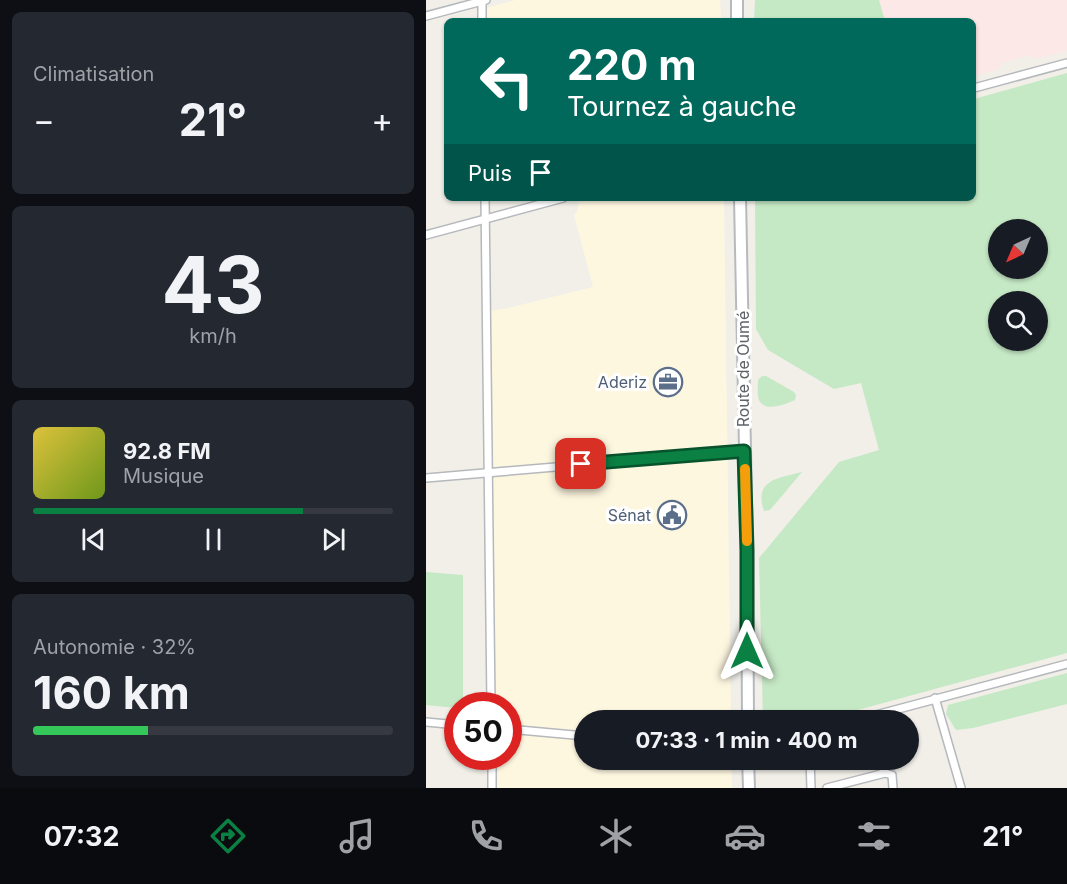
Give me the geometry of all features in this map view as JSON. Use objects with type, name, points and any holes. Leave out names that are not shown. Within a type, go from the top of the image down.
[{"type":"main road","points":[[737,0],[737,18]]},
{"type":"main road","name":"Route de Oumé","points":[[740,201],[748,710]]},
{"type":"main road","points":[[748,770],[749,788]]},
{"type":"street","points":[[426,16],[484,1],[482,18]]},
{"type":"street","points":[[976,87],[1067,63]]},
{"type":"street","points":[[485,201],[491,692]]},
{"type":"street","points":[[426,235],[551,201]]},
{"type":"street","points":[[426,478],[744,451]]},
{"type":"street","points":[[892,710],[1067,664]]},
{"type":"street","points":[[935,698],[961,788]]},
{"type":"street","points":[[426,722],[444,724]]},
{"type":"street","points":[[522,730],[574,735]]},
{"type":"street","points":[[492,770],[492,788]]},
{"type":"street","points":[[810,770],[811,788]]},
{"type":"street","points":[[827,788],[885,773],[892,775],[893,788]]},
{"type":"shaded area","points":[[515,0],[720,0],[721,18],[483,18],[483,9]]},
{"type":"shaded area","points":[[879,0],[1067,0],[1067,51],[1036,59],[1029,55],[1002,63],[998,69],[976,75],[976,18],[884,18]]},
{"type":"shaded area","points":[[579,201],[724,201],[731,710],[574,710],[574,770],[731,770],[732,788],[494,788],[493,770],[522,770],[522,692],[492,692],[488,311],[593,287],[574,215],[578,210]]},
{"type":"green space","points":[[755,0],[879,0],[884,18],[754,18]]},
{"type":"green space","points":[[1067,73],[1067,653],[858,710],[763,710],[759,558],[839,462],[879,450],[861,383],[834,389],[768,350],[756,329],[755,201],[976,201],[976,98]]},
{"type":"green space","points":[[762,376],[794,392],[795,400],[771,407],[762,404],[759,400],[758,380]]},
{"type":"green space","points":[[802,472],[770,510],[764,511],[762,492],[765,486],[777,479]]},
{"type":"green space","points":[[426,572],[463,575],[463,692],[444,692],[444,707],[426,705]]},
{"type":"green space","points":[[1067,673],[1067,704],[973,728],[956,730],[946,714],[948,705]]},
{"type":"slow traffic","points":[[745,469],[747,541]]},
{"type":"place","name":"Aderiz","points":[[668,382]]},
{"type":"place","name":"Sénat","points":[[672,515]]},
{"type":"route","points":[[581,464],[744,451],[747,651]]}]
